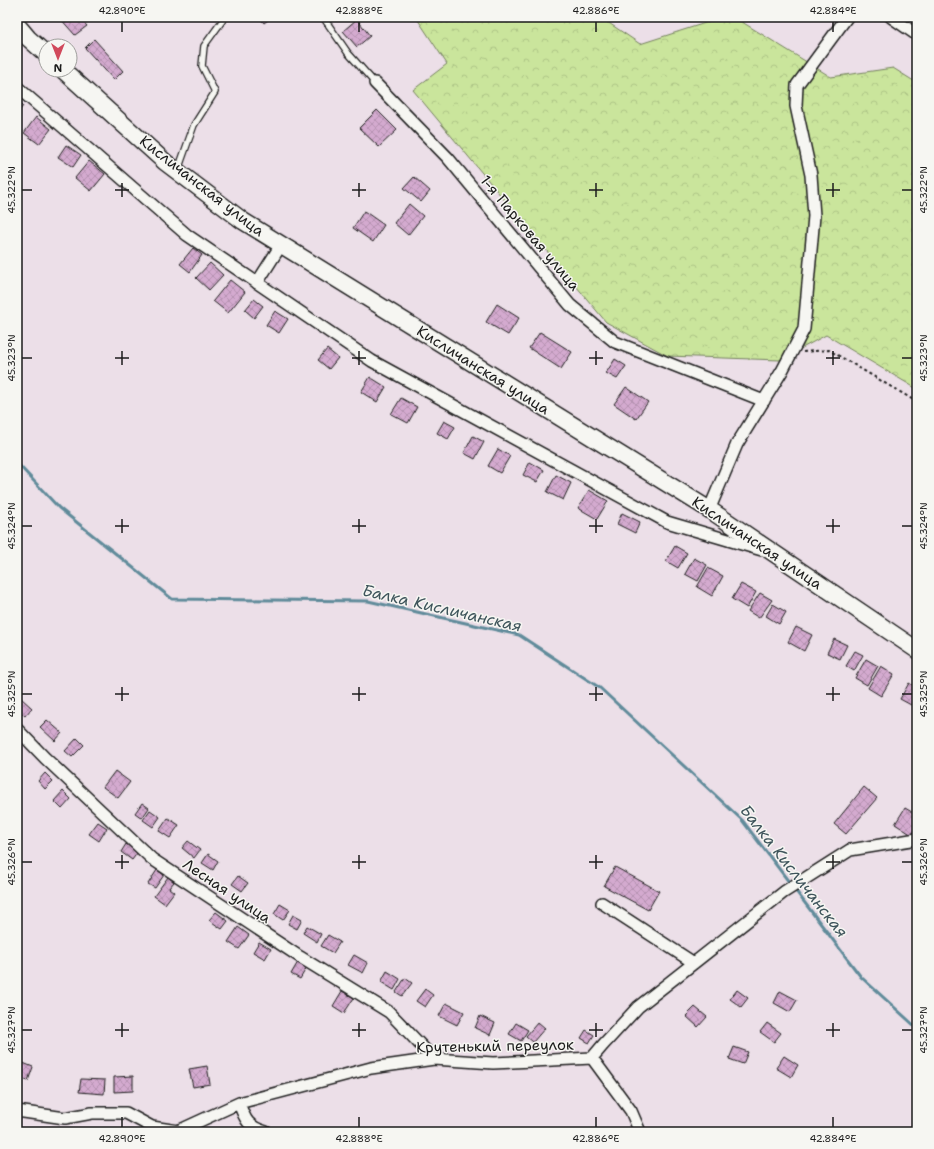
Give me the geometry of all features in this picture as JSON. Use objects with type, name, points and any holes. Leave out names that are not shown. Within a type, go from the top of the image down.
[{"type":"street","points":[[709,510],[736,444],[782,371],[804,329],[814,216],[810,175],[796,106],[797,85],[848,17]]},
{"type":"street","points":[[891,17],[917,35]]},
{"type":"street","points":[[17,25],[38,47]]},
{"type":"street","name":"Кисличанская улица","points":[[72,78],[165,162],[243,222],[709,510],[917,650]]},
{"type":"street","name":"1-я Парковая улица","points":[[375,83],[448,158],[570,305],[615,342],[764,401]]},
{"type":"street","points":[[17,87],[187,235],[372,361],[667,522],[772,553]]},
{"type":"street","points":[[257,283],[281,245]]},
{"type":"street","name":"Лесная улица","points":[[17,729],[45,758],[152,859],[300,957],[389,1012],[434,1059]]},
{"type":"street","points":[[893,843],[917,839]]},
{"type":"street","points":[[893,843],[917,846]]},
{"type":"street","name":"Крутенький переулок","points":[[17,1111],[65,1118],[92,1113],[126,1113],[152,1127],[178,1131],[238,1103],[371,1068],[434,1059],[493,1063],[592,1058],[638,1007],[784,892],[850,850],[893,843]]},
{"type":"street","points":[[602,903],[694,963]]},
{"type":"street","points":[[592,1058],[631,1111],[640,1132]]},
{"type":"street","points":[[238,1103],[244,1118],[257,1129],[266,1132]]},
{"type":"lane","points":[[177,171],[194,125],[215,92],[202,66],[204,46],[224,17]]},
{"type":"lane","name":"1-я Парковая улица","points":[[323,17],[348,53],[375,83]]},
{"type":"path","points":[[792,353],[828,350],[917,402]]},
{"type":"green space","points":[[416,17],[600,17],[640,44],[724,17],[734,17],[831,77],[893,68],[917,83],[917,389],[826,335],[780,360],[668,356],[606,322],[413,90],[447,64]]},
{"type":"building","points":[[59,17],[79,17],[87,26],[75,35]]},
{"type":"building","points":[[259,17],[272,17],[264,23]]},
{"type":"building","points":[[357,19],[370,36],[357,47],[343,31]]},
{"type":"building","points":[[94,39],[123,71],[114,80],[85,48]]},
{"type":"building","points":[[17,101],[23,106],[17,114]]},
{"type":"building","points":[[377,110],[397,130],[379,147],[359,128]]},
{"type":"building","points":[[36,117],[51,129],[39,144],[24,133]]},
{"type":"building","points":[[66,145],[81,155],[73,167],[58,157]]},
{"type":"building","points":[[89,161],[105,174],[91,191],[75,178]]},
{"type":"building","points":[[414,177],[430,191],[421,202],[404,188]]},
{"type":"building","points":[[409,204],[423,216],[408,235],[394,223]]},
{"type":"building","points":[[364,211],[384,225],[373,242],[353,228]]},
{"type":"building","points":[[193,248],[202,255],[190,272],[180,264]]},
{"type":"building","points":[[210,263],[223,275],[209,290],[196,278]]},
{"type":"building","points":[[230,280],[245,292],[228,313],[213,301]]},
{"type":"building","points":[[254,299],[263,306],[254,318],[245,310]]},
{"type":"building","points":[[497,304],[519,318],[508,335],[486,322]]},
{"type":"building","points":[[275,311],[288,319],[279,333],[266,325]]},
{"type":"building","points":[[540,332],[572,352],[561,369],[529,348]]},
{"type":"building","points":[[327,349],[338,358],[329,369],[318,360]]},
{"type":"building","points":[[615,359],[626,366],[617,379],[606,373]]},
{"type":"building","points":[[370,377],[386,387],[377,402],[361,392]]},
{"type":"building","points":[[626,387],[648,402],[636,419],[614,404]]},
{"type":"building","points":[[401,398],[417,407],[408,423],[391,414]]},
{"type":"building","points":[[444,421],[455,427],[448,439],[437,433]]},
{"type":"building","points":[[473,436],[484,442],[475,459],[464,453]]},
{"type":"building","points":[[498,449],[510,456],[500,473],[488,466]]},
{"type":"building","points":[[530,462],[544,470],[537,482],[523,475]]},
{"type":"building","points":[[556,475],[571,483],[563,500],[547,492]]},
{"type":"building","points":[[589,490],[608,501],[597,519],[578,508]]},
{"type":"building","points":[[622,513],[640,522],[635,533],[617,524]]},
{"type":"building","points":[[675,546],[687,553],[678,568],[666,561]]},
{"type":"building","points":[[694,558],[707,565],[698,581],[685,574]]},
{"type":"building","points":[[708,568],[723,576],[712,596],[697,587]]},
{"type":"building","points":[[741,584],[756,592],[747,608],[732,599]]},
{"type":"building","points":[[760,593],[772,600],[759,618],[748,611]]},
{"type":"building","points":[[773,604],[786,612],[779,624],[766,616]]},
{"type":"building","points":[[796,627],[812,635],[804,651],[788,642]]},
{"type":"building","points":[[834,639],[847,645],[840,659],[827,653]]},
{"type":"building","points":[[855,651],[863,655],[854,671],[846,666]]},
{"type":"building","points":[[866,659],[878,666],[867,685],[855,678]]},
{"type":"building","points":[[881,666],[894,674],[881,696],[868,688]]},
{"type":"building","points":[[909,683],[917,688],[917,696],[911,705],[900,699]]},
{"type":"building","points":[[21,698],[32,708],[25,716],[17,709],[17,703]]},
{"type":"building","points":[[47,720],[62,733],[55,741],[40,727]]},
{"type":"building","points":[[77,738],[84,745],[72,757],[65,751]]},
{"type":"building","points":[[115,771],[130,782],[118,798],[103,787]]},
{"type":"building","points":[[45,773],[53,781],[45,789],[38,781]]},
{"type":"building","points":[[864,787],[877,798],[846,834],[834,824]]},
{"type":"building","points":[[63,791],[71,799],[62,809],[54,801]]},
{"type":"building","points":[[142,803],[149,808],[142,818],[135,813]]},
{"type":"building","points":[[905,808],[917,815],[917,827],[912,835],[895,824]]},
{"type":"building","points":[[150,810],[160,817],[153,827],[143,820]]},
{"type":"building","points":[[168,818],[179,825],[170,838],[159,831]]},
{"type":"building","points":[[98,822],[107,828],[99,841],[89,834]]},
{"type":"building","points":[[188,841],[200,850],[194,858],[182,848]]},
{"type":"building","points":[[126,844],[138,852],[132,860],[121,852]]},
{"type":"building","points":[[208,854],[218,861],[213,870],[202,863]]},
{"type":"building","points":[[615,867],[659,891],[648,910],[604,886]]},
{"type":"building","points":[[157,870],[164,875],[155,888],[148,884]]},
{"type":"building","points":[[238,876],[248,883],[242,891],[232,884]]},
{"type":"building","points":[[168,877],[174,882],[169,888],[174,892],[165,904],[154,896]]},
{"type":"building","points":[[280,904],[290,910],[283,920],[274,914]]},
{"type":"building","points":[[216,912],[228,921],[222,929],[209,920]]},
{"type":"building","points":[[293,915],[302,920],[297,929],[288,924]]},
{"type":"building","points":[[307,926],[321,934],[317,942],[303,933]]},
{"type":"building","points":[[238,927],[249,935],[239,949],[228,942]]},
{"type":"building","points":[[328,935],[340,942],[333,953],[321,946]]},
{"type":"building","points":[[259,942],[271,949],[265,959],[253,952]]},
{"type":"building","points":[[354,955],[368,963],[363,973],[348,965]]},
{"type":"building","points":[[298,962],[307,967],[300,979],[291,974]]},
{"type":"building","points":[[387,971],[400,979],[394,990],[381,982]]},
{"type":"building","points":[[405,978],[412,983],[402,996],[396,992]]},
{"type":"building","points":[[425,989],[433,995],[425,1007],[416,1001]]},
{"type":"building","points":[[737,990],[748,998],[741,1007],[730,999]]},
{"type":"building","points":[[342,991],[354,998],[344,1013],[333,1006]]},
{"type":"building","points":[[780,991],[797,1000],[790,1012],[774,1003]]},
{"type":"building","points":[[446,1003],[464,1012],[457,1025],[439,1016]]},
{"type":"building","points":[[695,1007],[707,1017],[698,1027],[686,1016]]},
{"type":"building","points":[[480,1016],[495,1023],[490,1035],[475,1028]]},
{"type":"building","points":[[538,1022],[545,1028],[533,1042],[526,1036]]},
{"type":"building","points":[[516,1023],[528,1030],[521,1041],[509,1034]]},
{"type":"building","points":[[767,1023],[781,1033],[774,1042],[760,1032]]},
{"type":"building","points":[[586,1030],[594,1035],[589,1043],[581,1038]]},
{"type":"building","points":[[734,1047],[748,1052],[743,1064],[729,1059]]},
{"type":"building","points":[[784,1056],[798,1065],[791,1077],[776,1068]]},
{"type":"building","points":[[23,1063],[33,1067],[28,1081],[17,1077]]},
{"type":"building","points":[[207,1066],[210,1084],[193,1087],[189,1069]]},
{"type":"building","points":[[133,1076],[133,1091],[114,1092],[114,1077]]},
{"type":"building","points":[[81,1079],[105,1080],[104,1094],[79,1092]]},
{"type":"waterway","name":"Балка Кисличанская","points":[[17,463],[59,508],[172,599],[368,601],[519,635],[600,688],[742,820],[861,977],[917,1028]]}]
